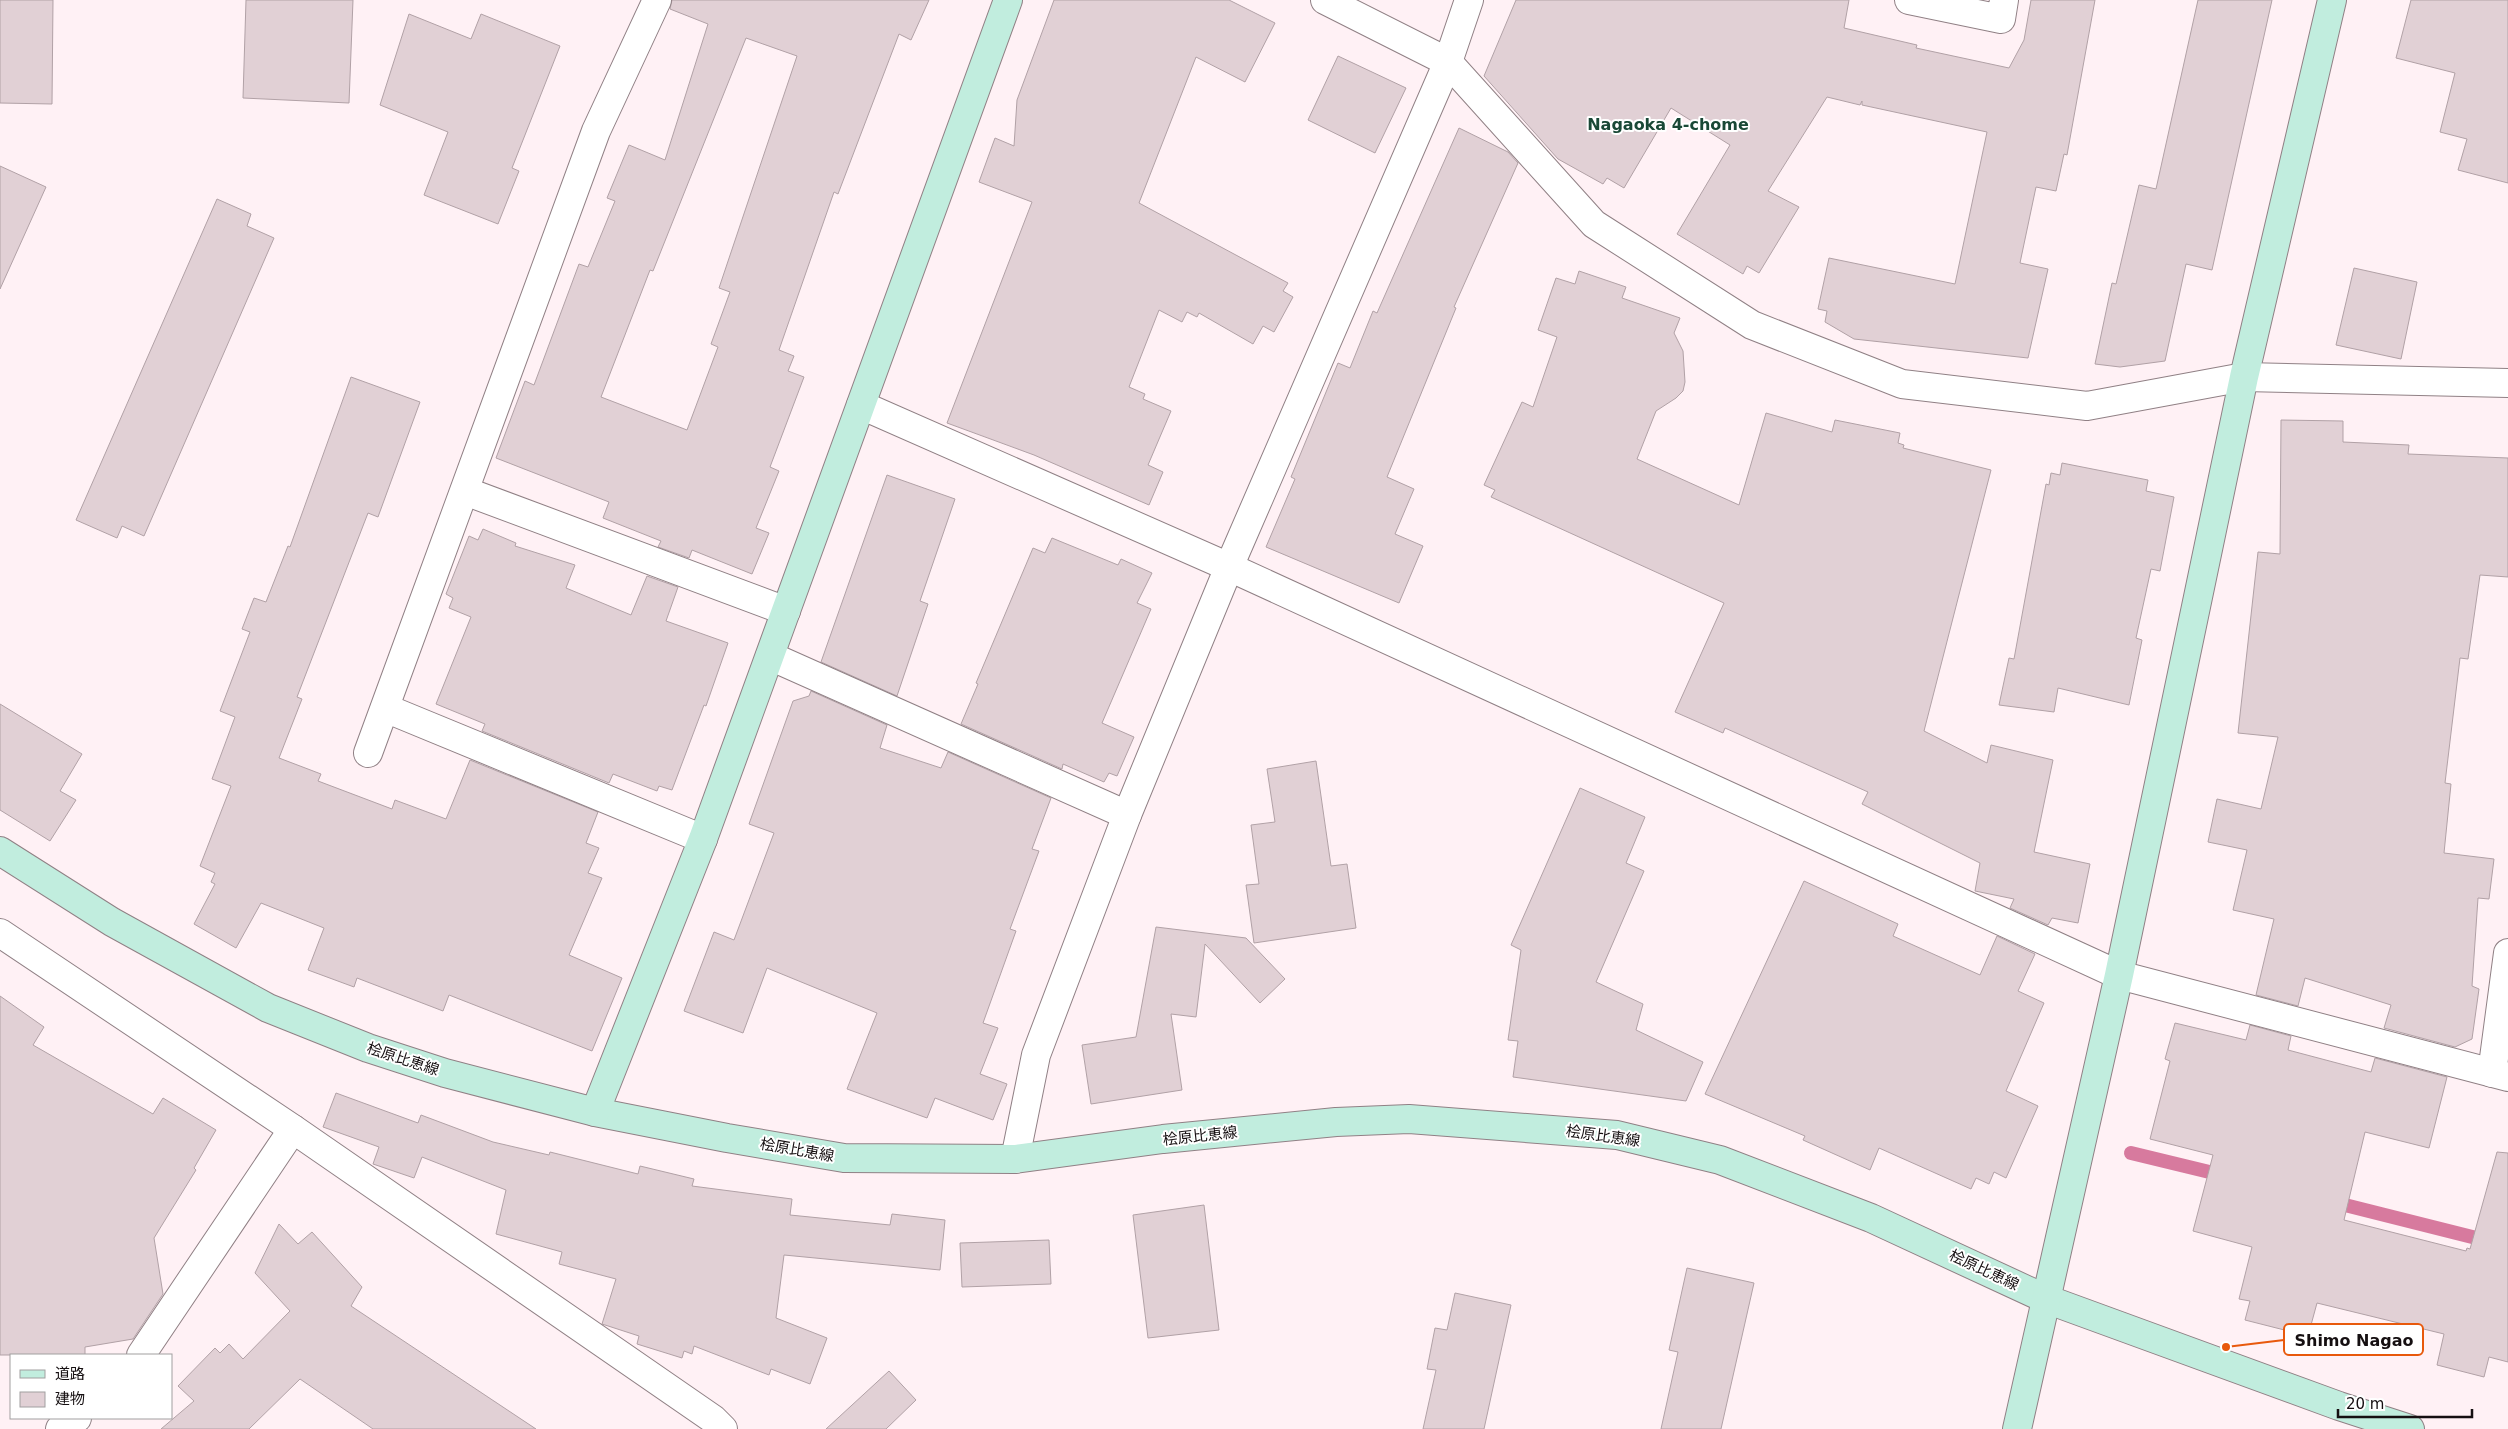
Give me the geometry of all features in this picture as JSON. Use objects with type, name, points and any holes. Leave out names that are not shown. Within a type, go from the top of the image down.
[{"type":"street","points":[[368,753],[596,130],[657,0]]},
{"type":"street","points":[[595,1112],[703,839],[1008,0]]},
{"type":"street","points":[[1325,0],[1448,62],[1594,224],[1752,325],[1902,384],[2087,406],[2244,377],[2508,383]]},
{"type":"street","points":[[1015,1159],[1036,1055],[1127,816],[1229,567],[1448,62],[1468,0]]},
{"type":"street","points":[[1909,0],[2001,19],[2004,0]]},
{"type":"street","points":[[2017,1429],[2119,975],[2244,377],[2332,0]]},
{"type":"street","points":[[861,405],[1229,567],[2119,975],[2500,1075],[2508,953]]},
{"type":"street","points":[[465,491],[786,611]]},
{"type":"street","points":[[770,656],[1127,816]]},
{"type":"street","points":[[385,708],[703,839]]},
{"type":"street","name":"桧原比恵線","points":[[0,851],[112,922],[268,1008],[368,1048],[445,1073],[595,1112],[727,1138],[844,1158],[1015,1159],[1163,1139],[1269,1128],[1336,1122],[1409,1119],[1618,1135],[1720,1160],[1871,1218],[2046,1299],[2339,1406],[2410,1429]]},
{"type":"street","points":[[0,933],[293,1129],[713,1418],[723,1429]]},
{"type":"street","points":[[142,1354],[293,1129]]},
{"type":"street","points":[[60,1429],[75,1419]]},
{"type":"building","points":[[0,0],[53,0],[52,104],[0,103]]},
{"type":"building","points":[[246,0],[353,0],[349,103],[243,98]]},
{"type":"building","points":[[672,0],[929,0],[911,40],[899,34],[838,194],[834,192],[779,350],[794,356],[788,371],[804,377],[770,467],[779,471],[756,528],[769,533],[752,574],[692,550],[689,558],[658,547],[661,541],[603,518],[609,502],[496,458],[525,381],[534,385],[579,264],[588,267],[615,201],[607,198],[629,145],[665,160],[708,24],[670,9]],"holes":[[[746,38],[797,56],[719,288],[730,292],[711,344],[718,347],[687,430],[601,397],[650,270],[653,271]]]},
{"type":"building","points":[[1054,0],[1229,0],[1275,23],[1245,82],[1196,57],[1139,203],[1288,283],[1283,291],[1293,297],[1274,332],[1263,326],[1253,344],[1199,313],[1197,317],[1187,312],[1182,322],[1159,310],[1129,387],[1145,394],[1143,399],[1171,411],[1148,465],[1163,472],[1149,505],[1034,455],[947,423],[1032,202],[979,182],[995,138],[1014,146],[1017,100]]},
{"type":"building","points":[[1516,0],[1849,0],[1844,28],[1917,45],[1916,48],[2009,68],[2024,40],[2031,0],[2095,0],[2067,155],[2064,154],[2056,191],[2036,187],[2020,263],[2048,269],[2028,358],[1854,339],[1825,322],[1827,311],[1818,309],[1829,258],[1955,284],[1987,132],[1862,105],[1862,101],[1860,105],[1827,97],[1768,191],[1799,207],[1759,273],[1747,266],[1743,274],[1677,234],[1730,145],[1671,108],[1624,188],[1607,178],[1603,184],[1558,159],[1484,76]]},
{"type":"building","points":[[2198,0],[2272,0],[2212,270],[2186,264],[2165,361],[2120,367],[2095,364],[2112,283],[2116,284],[2139,185],[2156,189]]},
{"type":"building","points":[[2411,0],[2508,0],[2508,183],[2458,170],[2467,139],[2440,132],[2455,73],[2396,58]]},
{"type":"building","points":[[409,14],[471,39],[481,14],[560,46],[512,168],[519,171],[498,224],[424,195],[448,132],[380,105]]},
{"type":"building","points":[[1338,56],[1406,88],[1375,153],[1308,120]]},
{"type":"building","points":[[1459,128],[1508,152],[1518,163],[1454,307],[1456,308],[1387,477],[1414,489],[1395,534],[1423,546],[1399,603],[1266,547],[1295,479],[1291,477],[1338,363],[1350,368],[1373,311],[1377,313]]},
{"type":"building","points":[[0,166],[46,187],[0,289]]},
{"type":"building","points":[[217,199],[251,214],[247,226],[274,238],[144,536],[122,526],[117,538],[76,520]]},
{"type":"building","points":[[2354,268],[2417,282],[2401,359],[2336,345]]},
{"type":"building","points":[[1579,271],[1626,287],[1622,298],[1680,318],[1674,333],[1683,351],[1685,382],[1683,391],[1656,411],[1637,459],[1739,505],[1766,413],[1832,432],[1835,420],[1900,433],[1898,443],[1904,445],[1903,448],[1991,470],[1924,731],[1987,763],[1991,745],[2053,760],[2034,852],[2090,864],[2078,923],[2052,918],[2048,925],[2010,908],[2014,899],[1975,891],[1980,863],[1862,804],[1868,792],[1725,728],[1723,733],[1675,712],[1724,603],[1491,497],[1495,490],[1484,485],[1522,402],[1533,407],[1557,337],[1538,330],[1556,278],[1575,284]]},
{"type":"building","points":[[351,377],[420,402],[378,517],[368,513],[297,697],[302,699],[279,758],[321,774],[318,781],[392,809],[395,800],[446,819],[470,760],[598,812],[586,843],[599,848],[588,873],[602,878],[569,955],[622,978],[592,1051],[449,995],[443,1011],[357,978],[354,987],[308,970],[324,928],[261,903],[236,948],[194,924],[215,884],[211,882],[215,873],[200,866],[231,786],[212,779],[235,717],[220,711],[250,632],[242,629],[254,598],[266,602],[288,546],[290,547]]},
{"type":"building","points":[[2281,420],[2343,421],[2343,442],[2409,445],[2408,454],[2508,458],[2508,577],[2480,575],[2468,659],[2460,658],[2445,783],[2451,784],[2444,853],[2494,859],[2489,899],[2478,898],[2472,986],[2479,989],[2472,1039],[2455,1047],[2384,1028],[2391,1005],[2305,978],[2298,1006],[2256,995],[2274,919],[2233,910],[2247,850],[2208,842],[2217,799],[2261,809],[2278,737],[2238,733],[2258,552],[2280,554]]},
{"type":"building","points":[[2062,463],[2148,480],[2146,491],[2174,497],[2160,571],[2151,569],[2136,638],[2142,640],[2129,705],[2058,688],[2054,712],[1999,705],[2009,658],[2014,659],[2046,484],[2049,485],[2051,473],[2060,475]]},
{"type":"building","points":[[887,475],[955,499],[920,601],[928,604],[897,696],[821,662]]},
{"type":"building","points":[[483,529],[516,543],[515,546],[575,565],[566,588],[631,615],[647,576],[678,587],[666,621],[728,643],[706,706],[704,705],[672,790],[659,786],[657,791],[613,774],[609,783],[482,731],[485,724],[436,704],[471,617],[449,608],[453,598],[446,594],[469,536],[478,540]]},
{"type":"building","points":[[1052,538],[1118,565],[1121,559],[1152,573],[1137,603],[1151,609],[1102,723],[1134,737],[1117,776],[1109,773],[1104,782],[1063,764],[1062,769],[961,724],[978,684],[976,683],[1033,548],[1045,553]]},
{"type":"building","points":[[811,691],[887,725],[880,748],[941,768],[948,752],[1051,798],[1032,849],[1039,851],[1010,929],[1016,931],[983,1023],[998,1028],[980,1074],[1007,1084],[993,1120],[935,1098],[927,1118],[847,1089],[877,1013],[767,968],[743,1033],[684,1011],[714,932],[734,940],[774,833],[749,824],[793,701],[809,696]]},
{"type":"building","points":[[0,704],[82,754],[60,791],[76,800],[50,841],[0,810]]},
{"type":"building","points":[[1316,761],[1331,866],[1347,864],[1356,928],[1254,943],[1246,885],[1259,884],[1251,825],[1275,822],[1267,769]]},
{"type":"building","points":[[1580,788],[1645,817],[1626,863],[1644,871],[1596,982],[1643,1004],[1636,1030],[1703,1062],[1686,1101],[1513,1077],[1518,1041],[1508,1040],[1521,950],[1511,945]]},
{"type":"building","points":[[1804,881],[1898,924],[1893,936],[1980,975],[1997,936],[2035,954],[2018,991],[2044,1003],[2006,1091],[2038,1106],[2006,1178],[1994,1172],[1989,1184],[1976,1178],[1971,1189],[1879,1148],[1870,1170],[1803,1140],[1805,1136],[1705,1094]]},
{"type":"building","points":[[1156,927],[1246,938],[1285,979],[1260,1003],[1205,944],[1196,1017],[1171,1014],[1182,1090],[1091,1104],[1082,1045],[1136,1037]]},
{"type":"building","points":[[0,996],[44,1027],[33,1045],[153,1114],[163,1098],[216,1130],[194,1168],[196,1170],[154,1238],[163,1294],[133,1339],[85,1347],[85,1354],[0,1355]]},
{"type":"building","points":[[2175,1023],[2246,1040],[2250,1025],[2291,1036],[2288,1050],[2371,1072],[2375,1058],[2447,1077],[2429,1148],[2365,1132],[2344,1220],[2466,1251],[2467,1248],[2470,1249],[2497,1152],[2508,1153],[2508,1362],[2489,1357],[2484,1377],[2437,1365],[2444,1334],[2317,1303],[2308,1336],[2245,1320],[2250,1301],[2239,1299],[2252,1247],[2193,1231],[2213,1155],[2150,1139],[2170,1061],[2165,1059]]},
{"type":"building","points":[[336,1093],[418,1123],[421,1115],[493,1142],[549,1155],[550,1152],[638,1174],[640,1166],[694,1179],[692,1186],[792,1199],[790,1215],[890,1225],[892,1214],[945,1220],[940,1270],[784,1255],[776,1318],[827,1338],[810,1384],[771,1369],[769,1375],[694,1346],[692,1354],[684,1351],[682,1358],[637,1344],[639,1336],[602,1324],[616,1279],[559,1264],[562,1252],[496,1234],[506,1190],[422,1157],[414,1178],[373,1164],[379,1147],[323,1127]]},
{"type":"building","points":[[1204,1205],[1219,1330],[1148,1338],[1133,1215]]},
{"type":"building","points":[[279,1224],[298,1244],[312,1232],[362,1287],[351,1306],[536,1429],[373,1429],[300,1379],[249,1429],[161,1429],[194,1401],[178,1386],[215,1348],[220,1353],[229,1344],[243,1359],[290,1311],[255,1273]]},
{"type":"building","points":[[1049,1240],[1051,1284],[962,1287],[960,1243]]},
{"type":"building","points":[[1687,1268],[1754,1283],[1721,1429],[1661,1429],[1678,1352],[1669,1350]]},
{"type":"building","points":[[1455,1293],[1511,1305],[1484,1429],[1423,1429],[1436,1370],[1427,1369],[1435,1328],[1447,1330]]},
{"type":"building","points":[[889,1371],[916,1400],[886,1429],[826,1429]]},
{"type":"waterway","points":[[2131,1153],[2226,1176]]},
{"type":"waterway","points":[[2329,1201],[2508,1246]]},
{"type":"place","name":"Shimo Nagao","points":[[2226,1347]]},
{"type":"district","name":"Nagaoka 4-chome","points":[[1668,124]]}]
